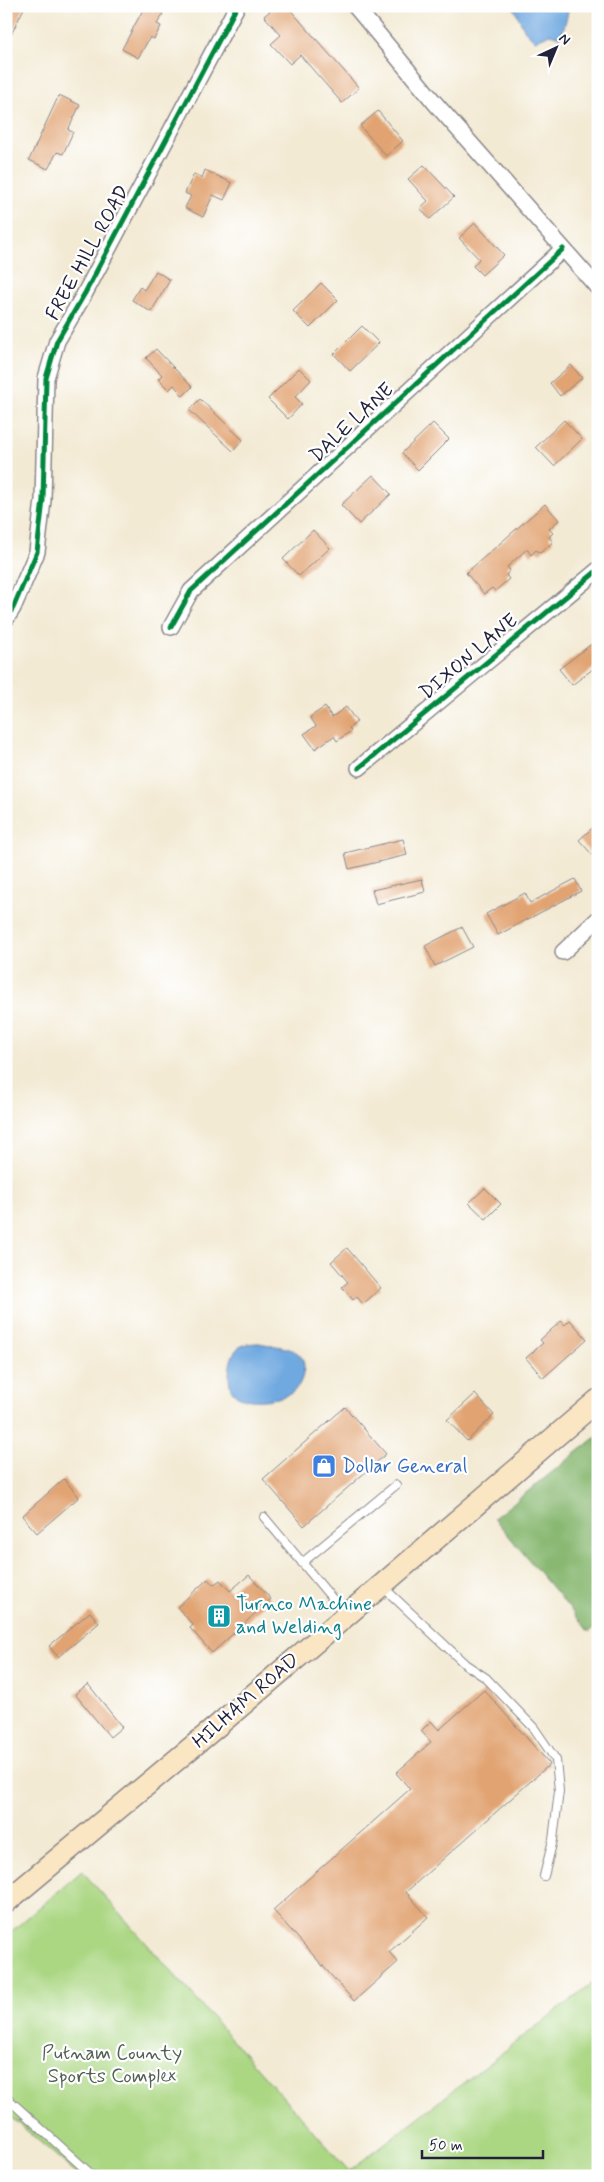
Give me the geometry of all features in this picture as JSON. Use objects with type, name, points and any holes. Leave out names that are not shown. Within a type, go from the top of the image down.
[{"type":"main road","name":"HILHAM ROAD","points":[[6,1902],[216,1727],[598,1400]]},
{"type":"street","name":"FREE HILL ROAD","points":[[6,619],[13,608],[37,552],[43,500],[46,378],[57,341],[86,293],[237,6]]},
{"type":"street","points":[[355,6],[435,104],[598,288]]},
{"type":"street","name":"DALE LANE","points":[[170,627],[191,591],[563,249]]},
{"type":"street","name":"DIXON LANE","points":[[359,768],[598,570]]},
{"type":"street","points":[[563,952],[598,919]]},
{"type":"lane","points":[[302,1563],[396,1485]]},
{"type":"lane","points":[[264,1517],[346,1614]]},
{"type":"lane","points":[[381,1585],[465,1664],[486,1678],[534,1728],[556,1760],[559,1791],[552,1840],[544,1876]]},
{"type":"lane","points":[[6,2097],[93,2176]]},
{"type":"green space","points":[[598,1436],[598,1625],[589,1632],[494,1518]]},
{"type":"green space","name":"Putnam County Sports Complex","points":[[82,1871],[349,2171],[598,1979],[598,2176],[80,2176],[6,2113],[6,1936]]},
{"type":"water","points":[[513,6],[568,6],[563,38],[550,34],[535,41],[525,31]]},
{"type":"water","points":[[259,1343],[293,1350],[303,1360],[304,1368],[300,1383],[288,1395],[252,1400],[244,1399],[233,1392],[229,1376],[230,1363],[234,1352],[242,1346]]},
{"type":"building","points":[[6,6],[25,6],[6,45]]},
{"type":"building","points":[[145,6],[163,14],[157,24],[161,26],[154,39],[150,37],[138,58],[122,49]]},
{"type":"building","points":[[276,6],[287,6],[359,88],[342,103],[300,55],[290,64],[271,44],[281,35],[264,16]]},
{"type":"building","points":[[59,95],[80,105],[68,130],[73,132],[63,154],[57,152],[48,169],[29,160]]},
{"type":"building","points":[[378,111],[403,141],[386,156],[360,126]]},
{"type":"building","points":[[424,165],[454,197],[430,219],[420,208],[428,201],[408,179]]},
{"type":"building","points":[[205,170],[232,183],[224,200],[213,195],[203,217],[185,208],[191,196],[185,193],[194,174],[202,178]]},
{"type":"building","points":[[475,223],[504,255],[482,275],[473,266],[479,259],[459,238]]},
{"type":"building","points":[[156,271],[170,280],[151,312],[132,300],[140,287],[144,290]]},
{"type":"building","points":[[321,283],[338,300],[310,328],[293,311]]},
{"type":"building","points":[[362,326],[379,343],[350,371],[334,354]]},
{"type":"building","points":[[156,349],[192,387],[183,396],[174,385],[169,390],[158,379],[162,375],[146,358]]},
{"type":"building","points":[[571,365],[582,378],[560,396],[550,383]]},
{"type":"building","points":[[299,368],[311,380],[295,397],[302,404],[288,419],[268,399]]},
{"type":"building","points":[[200,399],[243,440],[233,451],[189,410]]},
{"type":"building","points":[[564,420],[582,439],[554,466],[536,447]]},
{"type":"building","points":[[433,423],[449,439],[418,470],[402,453]]},
{"type":"building","points":[[373,475],[391,494],[359,524],[341,505]]},
{"type":"building","points":[[545,504],[559,520],[549,529],[553,533],[549,537],[553,542],[540,553],[536,550],[531,555],[527,549],[507,567],[510,570],[506,575],[509,579],[495,591],[492,588],[484,594],[466,573]]},
{"type":"building","points":[[313,530],[330,548],[299,576],[283,559]]},
{"type":"building","points":[[598,639],[598,665],[572,685],[559,669]]},
{"type":"building","points":[[325,707],[332,717],[346,707],[357,722],[349,728],[351,731],[337,741],[334,736],[315,749],[304,734],[316,726],[310,717]]},
{"type":"building","points":[[598,823],[598,861],[579,840]]},
{"type":"building","points":[[403,839],[407,855],[349,869],[345,853]]},
{"type":"building","points":[[422,879],[425,892],[376,904],[372,890]]},
{"type":"building","points":[[575,879],[581,891],[498,935],[486,914],[525,893],[530,903]]},
{"type":"building","points":[[462,927],[473,947],[435,966],[425,946]]},
{"type":"building","points":[[485,1188],[501,1204],[486,1219],[469,1203]]},
{"type":"building","points":[[347,1248],[381,1288],[363,1304],[357,1297],[353,1300],[342,1287],[348,1282],[331,1262]]},
{"type":"building","points":[[570,1320],[587,1339],[543,1378],[526,1358],[543,1343],[540,1340],[561,1321],[565,1325]]},
{"type":"building","points":[[475,1394],[494,1415],[467,1441],[447,1420]]},
{"type":"building","name":"Dollar General","points":[[345,1407],[386,1454],[304,1526],[263,1479]]},
{"type":"building","points":[[64,1479],[79,1497],[37,1533],[22,1516]]},
{"type":"building","name":"Turnco Machine and Welding","points":[[249,1575],[271,1599],[212,1653],[190,1628],[193,1625],[177,1607],[208,1579],[213,1585],[220,1580],[230,1591]]},
{"type":"building","points":[[90,1612],[99,1623],[58,1657],[49,1646]]},
{"type":"building","points":[[88,1684],[122,1727],[110,1737],[75,1694]]},
{"type":"building","points":[[484,1690],[550,1764],[406,1892],[428,1917],[389,1952],[398,1962],[354,2001],[273,1910],[410,1789],[396,1773],[431,1742],[421,1731],[431,1721],[439,1730]]},
{"type":"cycle path","points":[[6,619],[13,608],[37,552],[43,500],[46,378],[57,341],[85,293],[237,6]]},
{"type":"cycle path","points":[[171,627],[191,591],[563,249]]},
{"type":"cycle path","points":[[359,768],[598,570]]},
{"type":"place","name":"Dollar General","points":[[324,1466]]},
{"type":"place","name":"Turnco Machine and Welding","points":[[219,1616]]}]
